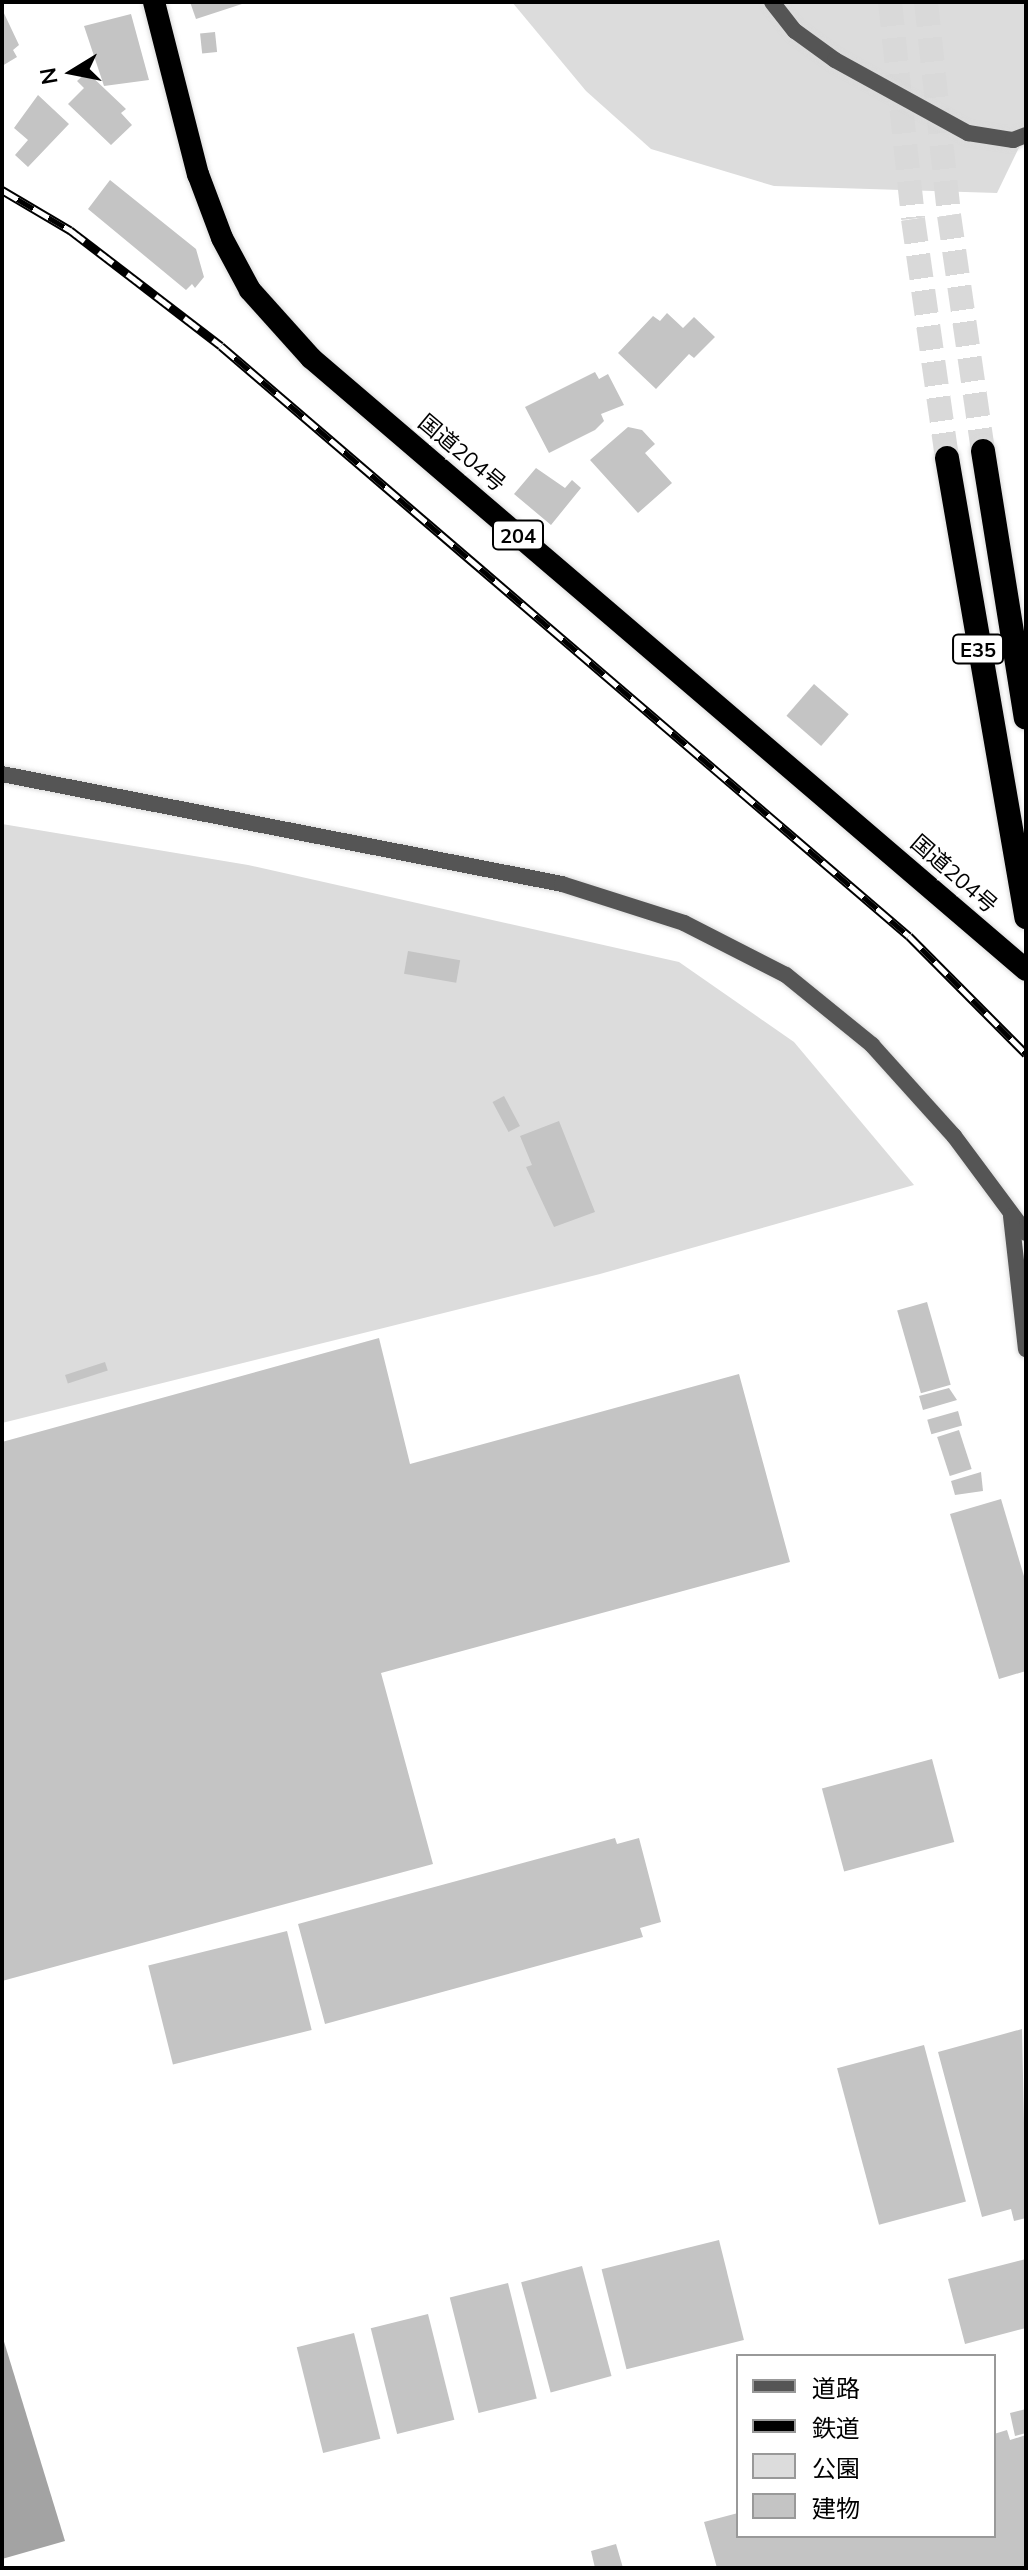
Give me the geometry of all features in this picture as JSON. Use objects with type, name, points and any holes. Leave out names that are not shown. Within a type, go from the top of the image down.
[{"type":"highway","name":"国道204号","points":[[154,2],[198,174],[222,238],[250,290],[311,358],[1026,970]]},
{"type":"highway","name":"E35","points":[[983,451],[1026,718]]},
{"type":"highway","name":"E35","points":[[947,458],[1026,917]]},
{"type":"street","points":[[772,2],[795,31],[835,60],[968,133],[1013,140],[1026,135]]},
{"type":"street","points":[[2,774],[562,884],[684,923],[786,975],[872,1045],[954,1136],[1026,1233]]},
{"type":"street","points":[[1011,1216],[1026,1349]]},
{"type":"green space","points":[[512,2],[1026,2],[1026,133],[997,193],[774,186],[651,149],[586,91]]},
{"type":"green space","points":[[2,824],[248,865],[679,962],[794,1042],[914,1185],[600,1274],[2,1423]]},
{"type":"shaded area","points":[[2,2335],[65,2541],[2,2559]]},
{"type":"building","points":[[190,2],[245,2],[245,3],[196,19]]},
{"type":"building","points":[[2,9],[19,45],[13,50],[17,57],[2,66]]},
{"type":"building","points":[[131,14],[149,80],[104,86],[84,26]]},
{"type":"building","points":[[215,32],[217,52],[202,53],[200,34]]},
{"type":"building","points":[[87,72],[126,109],[121,113],[132,125],[111,145],[68,104],[84,88],[77,81]]},
{"type":"building","points":[[38,95],[69,124],[28,167],[15,155],[28,140],[14,128]]},
{"type":"building","points":[[110,180],[196,249],[204,277],[195,288],[192,284],[186,290],[88,209]]},
{"type":"building","points":[[667,313],[683,328],[694,317],[715,337],[694,358],[689,354],[656,389],[618,353],[653,316],[660,321]]},
{"type":"building","points":[[595,372],[599,379],[608,374],[624,405],[601,414],[604,421],[595,430],[549,453],[525,407]]},
{"type":"building","points":[[628,427],[642,430],[655,444],[645,453],[672,483],[638,513],[590,460]]},
{"type":"building","points":[[536,468],[565,488],[572,480],[581,488],[551,525],[514,494]]},
{"type":"building","points":[[814,684],[849,714],[821,746],[786,716]]},
{"type":"building","points":[[408,951],[460,960],[456,983],[404,974]]},
{"type":"building","points":[[504,1096],[520,1126],[508,1132],[493,1102]]},
{"type":"building","points":[[559,1121],[595,1212],[554,1227],[526,1167],[532,1165],[520,1136]]},
{"type":"building","points":[[927,1302],[951,1385],[921,1393],[897,1311]]},
{"type":"building","points":[[379,1338],[410,1464],[739,1374],[790,1562],[381,1673],[433,1864],[2,1981],[2,1442]]},
{"type":"building","points":[[105,1362],[108,1371],[68,1384],[65,1375]]},
{"type":"building","points":[[949,1388],[957,1400],[923,1410],[919,1396]]},
{"type":"building","points":[[958,1411],[962,1425],[931,1434],[927,1420]]},
{"type":"building","points":[[959,1430],[972,1469],[950,1476],[937,1437]]},
{"type":"building","points":[[981,1472],[983,1491],[955,1495],[951,1481]]},
{"type":"building","points":[[1001,1499],[1026,1583],[1026,1671],[999,1679],[950,1514]]},
{"type":"building","points":[[932,1759],[954,1842],[844,1872],[822,1789]]},
{"type":"building","points":[[615,1838],[617,1844],[639,1838],[661,1922],[640,1928],[643,1937],[325,2024],[298,1924]]},
{"type":"building","points":[[287,1931],[312,2030],[173,2065],[148,1966]]},
{"type":"building","points":[[1022,2029],[1026,2218],[1014,2221],[1011,2209],[982,2217],[938,2052]]},
{"type":"building","points":[[924,2045],[966,2201],[879,2225],[837,2068]]},
{"type":"building","points":[[719,2240],[744,2340],[627,2369],[602,2269]]},
{"type":"building","points":[[1026,2259],[1026,2328],[965,2344],[948,2279]]},
{"type":"building","points":[[582,2266],[612,2376],[551,2392],[521,2282]]},
{"type":"building","points":[[508,2283],[537,2398],[479,2413],[450,2298]]},
{"type":"building","points":[[428,2314],[454,2420],[397,2434],[371,2328]]},
{"type":"building","points":[[354,2333],[380,2439],[323,2453],[297,2347]]},
{"type":"building","points":[[1026,2409],[1026,2433],[1015,2436],[1010,2413]]},
{"type":"building","points":[[1007,2430],[1010,2440],[1026,2435],[1026,2568],[717,2568],[704,2522],[736,2514],[736,2538],[996,2538],[996,2433]]},
{"type":"building","points":[[616,2544],[623,2568],[595,2568],[591,2551]]},
{"type":"tunnel","points":[[890,2],[913,219],[947,458]]},
{"type":"tunnel","points":[[926,2],[949,215],[983,451]]},
{"type":"railway","points":[[2,190],[70,230],[221,346],[909,936],[1026,1054]]}]
